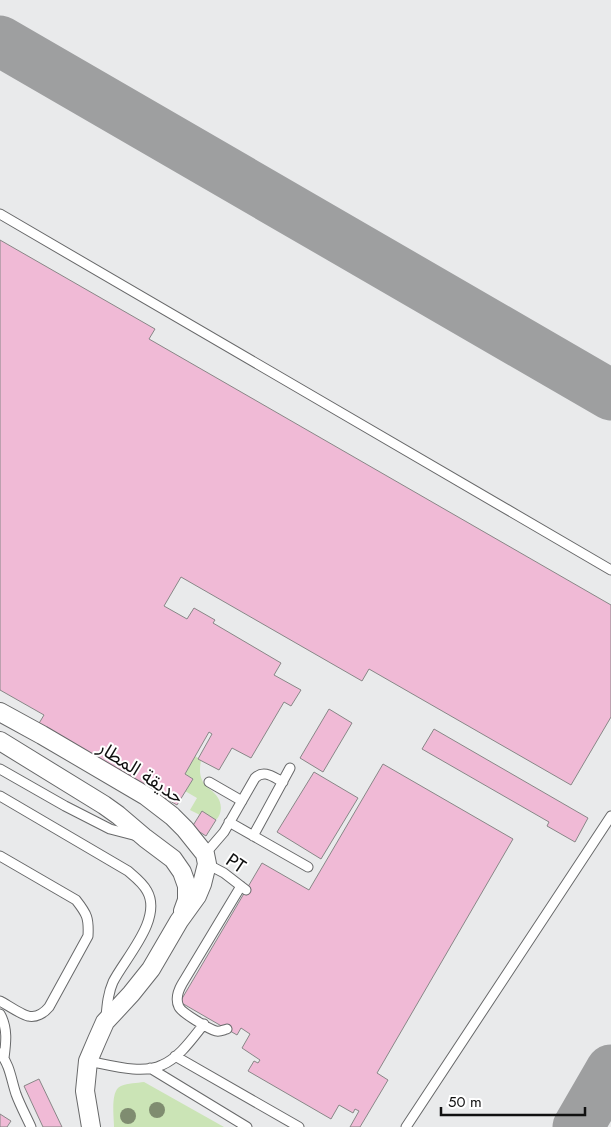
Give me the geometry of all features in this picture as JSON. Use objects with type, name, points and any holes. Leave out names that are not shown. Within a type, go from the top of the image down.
[{"type":"street","name":"حديقة المطار","points":[[0,712],[146,796],[172,816],[206,859]]},
{"type":"street","points":[[0,742],[104,805],[173,859],[182,872],[187,886],[187,900],[179,920]]},
{"type":"street","points":[[91,1127],[85,1091],[88,1061],[105,1022],[151,969],[179,920],[197,896],[202,884],[206,859]]},
{"type":"lane","points":[[0,214],[611,570]]},
{"type":"lane","points":[[0,768],[65,806],[110,829],[145,838]]},
{"type":"lane","points":[[252,836],[290,768]]},
{"type":"lane","points":[[206,859],[255,778],[263,773],[282,782]]},
{"type":"lane","points":[[208,782],[242,801]]},
{"type":"lane","points":[[0,796],[128,871],[147,891],[151,904],[149,919],[140,938],[113,982],[109,993],[105,1022]]},
{"type":"lane","points":[[406,1127],[611,816]]},
{"type":"lane","points":[[229,822],[308,867]]},
{"type":"lane","points":[[0,856],[76,900],[85,910],[88,936],[45,1012],[28,1017],[0,1000]]},
{"type":"lane","name":"PT","points":[[204,1024],[184,1013],[179,1008],[177,996],[182,984],[243,888],[206,859]]},
{"type":"lane","points":[[0,1014],[4,1020],[6,1030],[2,1055],[11,1072],[16,1094],[31,1127]]},
{"type":"lane","points":[[88,1061],[132,1069],[160,1067],[168,1063],[189,1043],[204,1024],[217,1031],[227,1029]]},
{"type":"lane","points":[[175,1056],[299,1127]]},
{"type":"lane","points":[[150,1068],[247,1127]]},
{"type":"green space","points":[[195,756],[201,760],[200,772],[203,782],[220,801],[221,811],[216,820],[202,812],[200,815],[190,810],[197,798],[185,791],[193,779],[185,774]]},
{"type":"green space","points":[[144,1082],[224,1127],[114,1127],[113,1104],[118,1088],[127,1084]]},
{"type":"building","points":[[0,240],[155,329],[149,339],[611,605],[611,717],[571,785],[369,669],[362,681],[181,577],[164,606],[187,619],[194,608],[215,620],[213,623],[281,663],[274,675],[301,690],[291,706],[284,702],[251,758],[232,748],[219,770],[198,759],[212,734],[209,732],[185,774],[193,779],[177,805],[38,725],[44,715],[0,690]]},
{"type":"building","points":[[329,709],[352,723],[323,772],[300,758]]},
{"type":"building","points":[[434,729],[588,818],[575,842],[547,826],[549,822],[422,749]]},
{"type":"building","points":[[383,764],[513,839],[377,1073],[388,1080],[360,1127],[350,1127],[359,1111],[355,1109],[353,1113],[339,1105],[331,1119],[248,1071],[254,1061],[258,1063],[260,1060],[242,1048],[250,1034],[241,1028],[237,1035],[180,1002],[262,863],[309,890]]},
{"type":"building","points":[[314,772],[358,798],[321,859],[277,832]]},
{"type":"building","points":[[202,811],[216,820],[206,836],[192,827]]},
{"type":"building","points":[[39,1079],[62,1127],[43,1127],[24,1086]]},
{"type":"building","points":[[0,1114],[11,1121],[7,1127],[0,1127]]},
{"type":"taxiway","points":[[0,41],[611,395]]},
{"type":"taxiway","points":[[578,1127],[611,1070]]}]
